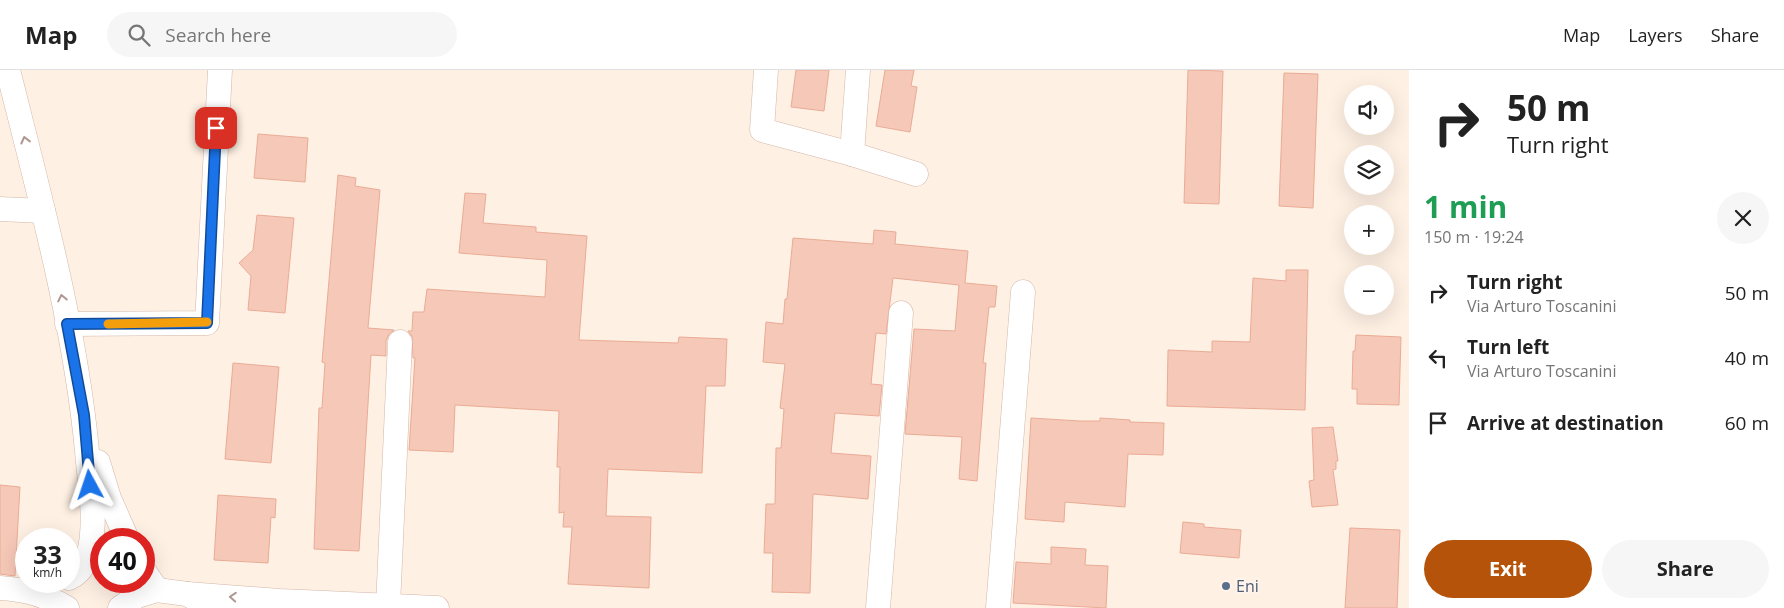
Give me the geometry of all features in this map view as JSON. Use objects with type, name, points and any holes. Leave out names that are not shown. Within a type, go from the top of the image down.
[{"type":"street","points":[[8,70],[43,211],[84,415],[93,534],[85,562],[80,569]]},
{"type":"street","points":[[67,324],[207,323],[220,70]]},
{"type":"street","points":[[766,70],[762,130],[852,154],[916,174]]},
{"type":"street","points":[[852,154],[858,70]]},
{"type":"street","points":[[0,208],[43,211]]},
{"type":"street","points":[[998,608],[1023,292]]},
{"type":"street","points":[[878,608],[901,313]]},
{"type":"street","points":[[400,342],[403,607]]},
{"type":"street","points":[[84,415],[109,498],[122,528]]},
{"type":"street","points":[[155,586],[158,590]]},
{"type":"street","points":[[0,588],[15,589]]},
{"type":"street","points":[[120,608],[137,596],[158,590],[273,604],[437,608]]},
{"type":"street","points":[[34,593],[67,608]]},
{"type":"street","points":[[187,594],[208,608]]},
{"type":"building","points":[[796,70],[829,70],[824,111],[791,107]]},
{"type":"building","points":[[885,70],[914,70],[911,86],[917,87],[910,132],[876,126]]},
{"type":"building","points":[[1188,70],[1223,71],[1219,204],[1184,203]]},
{"type":"building","points":[[1284,73],[1318,74],[1313,208],[1279,206]]},
{"type":"building","points":[[258,134],[308,138],[305,182],[254,178]]},
{"type":"building","points":[[338,175],[356,178],[355,186],[380,190],[368,328],[394,330],[389,334],[386,341],[386,356],[371,355],[359,551],[314,549],[319,408],[322,408],[325,363],[322,362]]},
{"type":"building","points":[[465,193],[486,194],[483,223],[536,227],[536,232],[587,236],[579,340],[678,343],[679,337],[727,339],[725,386],[706,386],[702,473],[608,469],[606,516],[651,517],[649,588],[568,584],[572,527],[563,527],[564,512],[559,513],[560,467],[557,467],[559,411],[455,405],[453,452],[409,450],[415,358],[413,358],[412,336],[408,331],[412,331],[413,312],[424,312],[427,289],[545,297],[547,260],[459,253]]},
{"type":"building","points":[[257,215],[294,218],[285,313],[248,310],[251,276],[239,263],[253,250]]},
{"type":"building","points":[[874,230],[896,232],[895,244],[968,251],[965,283],[997,286],[995,307],[989,307],[983,363],[986,363],[977,481],[959,479],[962,437],[905,434],[914,329],[955,331],[959,285],[893,278],[886,334],[876,333],[871,384],[882,385],[879,416],[835,413],[831,453],[871,456],[868,499],[813,494],[810,593],[772,592],[773,553],[764,553],[766,504],[775,504],[776,448],[781,448],[784,409],[780,408],[785,364],[763,362],[766,322],[783,324],[793,238],[873,244]]},
{"type":"building","points":[[1286,270],[1308,270],[1305,410],[1167,406],[1168,350],[1212,352],[1212,341],[1250,342],[1253,278],[1286,281]]},
{"type":"building","points":[[1356,335],[1401,337],[1399,405],[1357,404],[1357,389],[1352,389],[1353,351],[1355,351]]},
{"type":"building","points":[[233,363],[279,367],[271,463],[225,459]]},
{"type":"building","points":[[1031,418],[1100,421],[1100,418],[1130,420],[1130,422],[1164,423],[1163,455],[1128,454],[1125,507],[1065,502],[1064,522],[1025,519]]},
{"type":"building","points":[[1333,427],[1338,461],[1336,461],[1336,469],[1333,470],[1338,505],[1312,507],[1309,481],[1314,480],[1312,428]]},
{"type":"building","points":[[0,485],[20,487],[18,528],[15,528],[15,576],[0,574]]},
{"type":"building","points":[[218,495],[276,499],[275,518],[271,517],[268,563],[214,560]]},
{"type":"building","points":[[1183,522],[1204,524],[1204,527],[1241,530],[1239,558],[1180,553]]},
{"type":"building","points":[[1350,528],[1400,530],[1397,608],[1345,608]]},
{"type":"building","points":[[1051,547],[1086,549],[1085,565],[1108,566],[1106,608],[1013,603],[1016,562],[1051,564]]},
{"type":"slow traffic","points":[[108,324],[207,322]]},
{"type":"place","name":"Eni","points":[[1226,586]]},
{"type":"route","points":[[90,485],[84,415],[67,324],[207,323],[216,128]]}]
